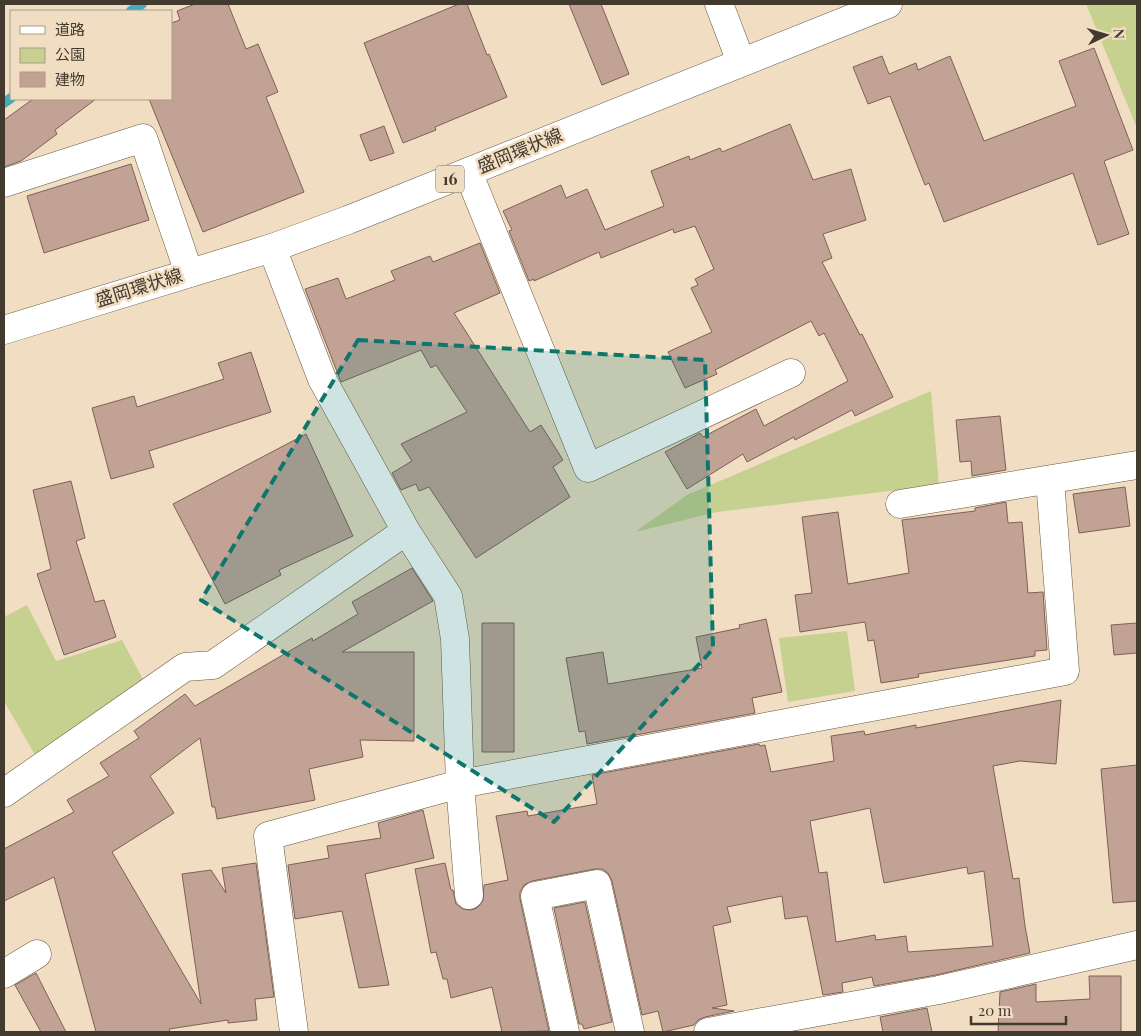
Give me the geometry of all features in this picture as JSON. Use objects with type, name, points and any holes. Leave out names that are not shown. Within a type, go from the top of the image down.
[{"type":"street","points":[[718,4],[740,62]]},
{"type":"street","name":"盛岡環状線","points":[[4,330],[272,248],[348,220],[888,4]]},
{"type":"street","points":[[4,183],[143,138],[189,273]]},
{"type":"street","points":[[468,172],[588,468],[791,373]]},
{"type":"street","points":[[272,248],[322,379],[406,531],[448,596],[455,639],[460,784],[468,895]]},
{"type":"street","points":[[900,504],[1137,464]]},
{"type":"street","points":[[294,1032],[268,836],[460,784],[1065,672],[1050,480]]},
{"type":"street","points":[[4,793],[185,667],[213,665],[406,531]]},
{"type":"street","points":[[565,1032],[534,896],[597,884],[630,1032]]},
{"type":"street","points":[[708,1032],[939,990],[1137,945]]},
{"type":"street","points":[[4,974],[37,954]]},
{"type":"highlighted area","points":[[358,340],[705,360],[713,649],[554,822],[201,600]]},
{"type":"green space","points":[[1086,4],[1137,4],[1137,128]]},
{"type":"green space","points":[[931,391],[939,485],[717,512],[635,532],[687,495]]},
{"type":"green space","points":[[27,605],[56,661],[122,640],[145,683],[35,755],[4,701],[4,617]]},
{"type":"green space","points":[[847,631],[855,691],[788,702],[779,638]]},
{"type":"building","points":[[195,4],[228,4],[246,49],[258,44],[278,92],[266,97],[304,192],[203,232],[149,100],[172,100],[172,23],[180,20],[177,11]]},
{"type":"building","points":[[459,4],[467,4],[487,55],[489,54],[507,97],[435,127],[436,130],[403,143],[364,43]]},
{"type":"building","points":[[569,4],[601,4],[629,74],[602,85]]},
{"type":"building","points":[[1094,48],[1133,150],[1104,161],[1129,234],[1098,245],[1073,173],[944,222],[929,183],[925,185],[890,96],[868,104],[853,67],[882,56],[889,74],[916,63],[918,70],[950,56],[984,141],[1076,106],[1059,61]]},
{"type":"building","points":[[32,100],[95,100],[55,130],[57,134],[21,161],[4,167],[4,120]]},
{"type":"building","points":[[790,124],[813,180],[851,169],[866,220],[823,234],[832,258],[822,262],[860,335],[862,334],[893,397],[855,416],[852,410],[795,440],[794,437],[747,462],[743,454],[687,489],[665,452],[700,433],[703,437],[756,409],[764,426],[848,381],[824,333],[819,336],[811,321],[715,370],[717,374],[685,388],[668,352],[712,332],[691,288],[698,285],[695,279],[714,269],[695,226],[674,233],[673,229],[601,258],[599,252],[534,281],[534,279],[529,281],[509,231],[512,230],[503,211],[561,185],[566,198],[587,189],[605,230],[664,206],[651,171],[689,156],[690,160],[720,148],[722,152]]},
{"type":"building","points":[[384,126],[394,153],[370,161],[360,135]]},
{"type":"building","points":[[131,164],[149,220],[44,253],[27,196]]},
{"type":"building","points":[[480,243],[500,293],[454,313],[530,432],[541,425],[563,460],[553,467],[570,497],[476,558],[429,487],[419,491],[416,484],[401,490],[392,473],[412,461],[401,444],[467,412],[436,365],[431,368],[421,350],[341,382],[305,289],[338,278],[346,299],[395,280],[391,271],[430,256],[433,262]]},
{"type":"building","points":[[251,352],[271,412],[149,451],[154,467],[111,479],[92,408],[134,396],[137,407],[224,379],[218,363]]},
{"type":"building","points":[[1000,416],[1006,470],[972,476],[971,461],[960,462],[956,420]]},
{"type":"building","points":[[306,434],[353,536],[279,570],[281,575],[225,604],[173,504]]},
{"type":"building","points":[[71,481],[85,538],[76,541],[95,602],[104,600],[116,637],[64,655],[37,574],[51,569],[33,490]]},
{"type":"building","points":[[1125,487],[1130,526],[1079,533],[1073,494]]},
{"type":"building","points":[[1006,502],[1008,523],[1022,522],[1028,593],[1043,592],[1047,650],[1035,651],[1035,656],[918,674],[919,677],[881,683],[874,640],[868,641],[865,622],[800,632],[795,595],[812,593],[802,517],[838,512],[848,584],[909,573],[902,520],[975,511],[975,508]]},
{"type":"building","points":[[412,568],[433,601],[342,652],[414,652],[414,741],[360,740],[363,757],[309,769],[315,800],[217,819],[215,807],[212,807],[200,738],[150,776],[174,813],[112,852],[201,1004],[182,874],[211,870],[226,893],[222,868],[256,863],[274,997],[255,999],[257,1020],[228,1023],[228,1020],[169,1029],[170,1032],[96,1032],[54,877],[4,901],[4,849],[74,812],[67,800],[109,776],[100,763],[139,738],[134,731],[185,694],[195,706],[312,638],[313,641],[358,614],[352,602]]},
{"type":"building","points":[[766,619],[782,692],[752,698],[755,713],[587,744],[585,731],[579,732],[566,658],[603,652],[608,684],[702,668],[696,637],[740,628],[739,625]]},
{"type":"building","points":[[482,623],[514,623],[514,752],[482,752]]},
{"type":"building","points":[[1137,623],[1137,653],[1114,655],[1111,625]]},
{"type":"building","points":[[1061,700],[1056,764],[1020,761],[993,766],[1013,879],[1019,878],[1030,953],[936,975],[874,986],[872,977],[842,983],[843,992],[823,995],[807,916],[785,919],[782,896],[727,907],[731,922],[713,926],[727,1005],[712,1008],[734,1011],[705,1017],[698,1020],[694,1025],[663,1032],[658,1011],[642,1015],[612,881],[608,873],[602,869],[595,869],[532,881],[524,885],[520,892],[549,1031],[502,1032],[492,987],[451,998],[447,979],[443,979],[436,952],[431,953],[415,869],[445,863],[456,904],[463,909],[471,910],[477,908],[483,901],[484,885],[508,880],[496,816],[527,811],[528,816],[597,804],[592,775],[759,744],[760,746],[765,745],[771,772],[834,761],[831,736],[864,731],[865,735],[916,725],[916,728]],"holes":[[[870,808],[884,883],[967,867],[968,874],[984,871],[993,946],[908,952],[906,936],[876,940],[875,935],[836,942],[827,872],[819,873],[810,821]]]},
{"type":"building","points":[[1137,765],[1137,901],[1113,903],[1101,769]]},
{"type":"building","points":[[423,810],[434,858],[365,874],[389,985],[359,988],[342,911],[295,919],[288,865],[329,858],[327,846],[381,838],[378,823]]},
{"type":"building","points":[[585,902],[612,1022],[584,1029],[582,1024],[579,1024],[554,908]]},
{"type":"building","points":[[36,973],[66,1032],[41,1032],[15,985]]},
{"type":"building","points":[[1089,976],[1121,976],[1121,1032],[998,1032],[1000,992],[1036,984],[1036,1002],[1090,999]]},
{"type":"building","points":[[927,1008],[932,1032],[883,1032],[880,1017]]},
{"type":"waterway","points":[[133,10],[142,4]]},
{"type":"waterway","points":[[4,103],[10,99]]}]
